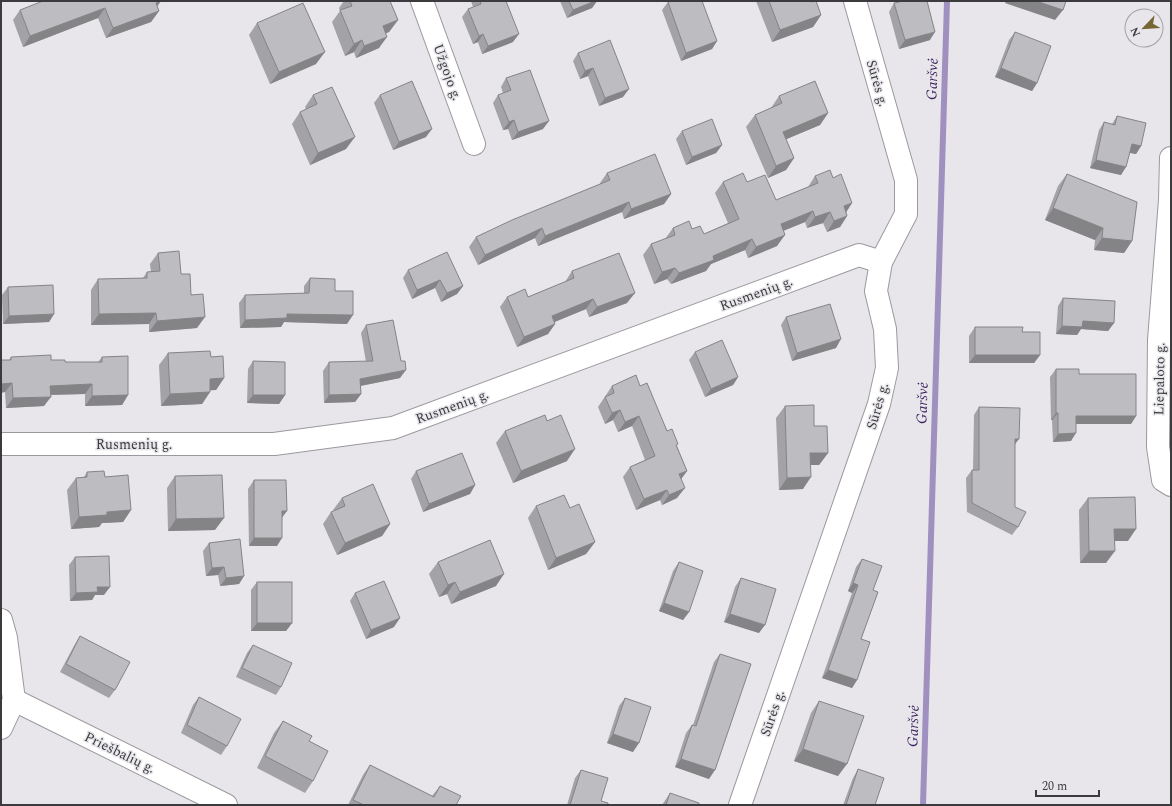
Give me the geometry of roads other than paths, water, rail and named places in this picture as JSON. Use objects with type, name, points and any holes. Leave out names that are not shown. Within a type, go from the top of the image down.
[{"type":"street","name":"Užgojo g.","points":[[422,1],[474,144]]},
{"type":"street","name":"Sūrės g.","points":[[740,805],[880,404],[887,368],[885,329],[876,291],[881,262],[906,214],[906,180],[855,1]]},
{"type":"street","name":"Liepaloto g.","points":[[1167,482],[1158,447],[1159,340],[1170,200],[1171,158]]},
{"type":"street","name":"Rusmenių g.","points":[[1,444],[274,444],[393,428],[859,255],[881,262]]},
{"type":"street","points":[[1,620],[6,638],[14,700],[1,728]]},
{"type":"street","name":"Priešbalių g.","points":[[14,700],[226,805]]},
{"type":"waterway","name":"Garšvė","points":[[923,805],[947,1]]}]
